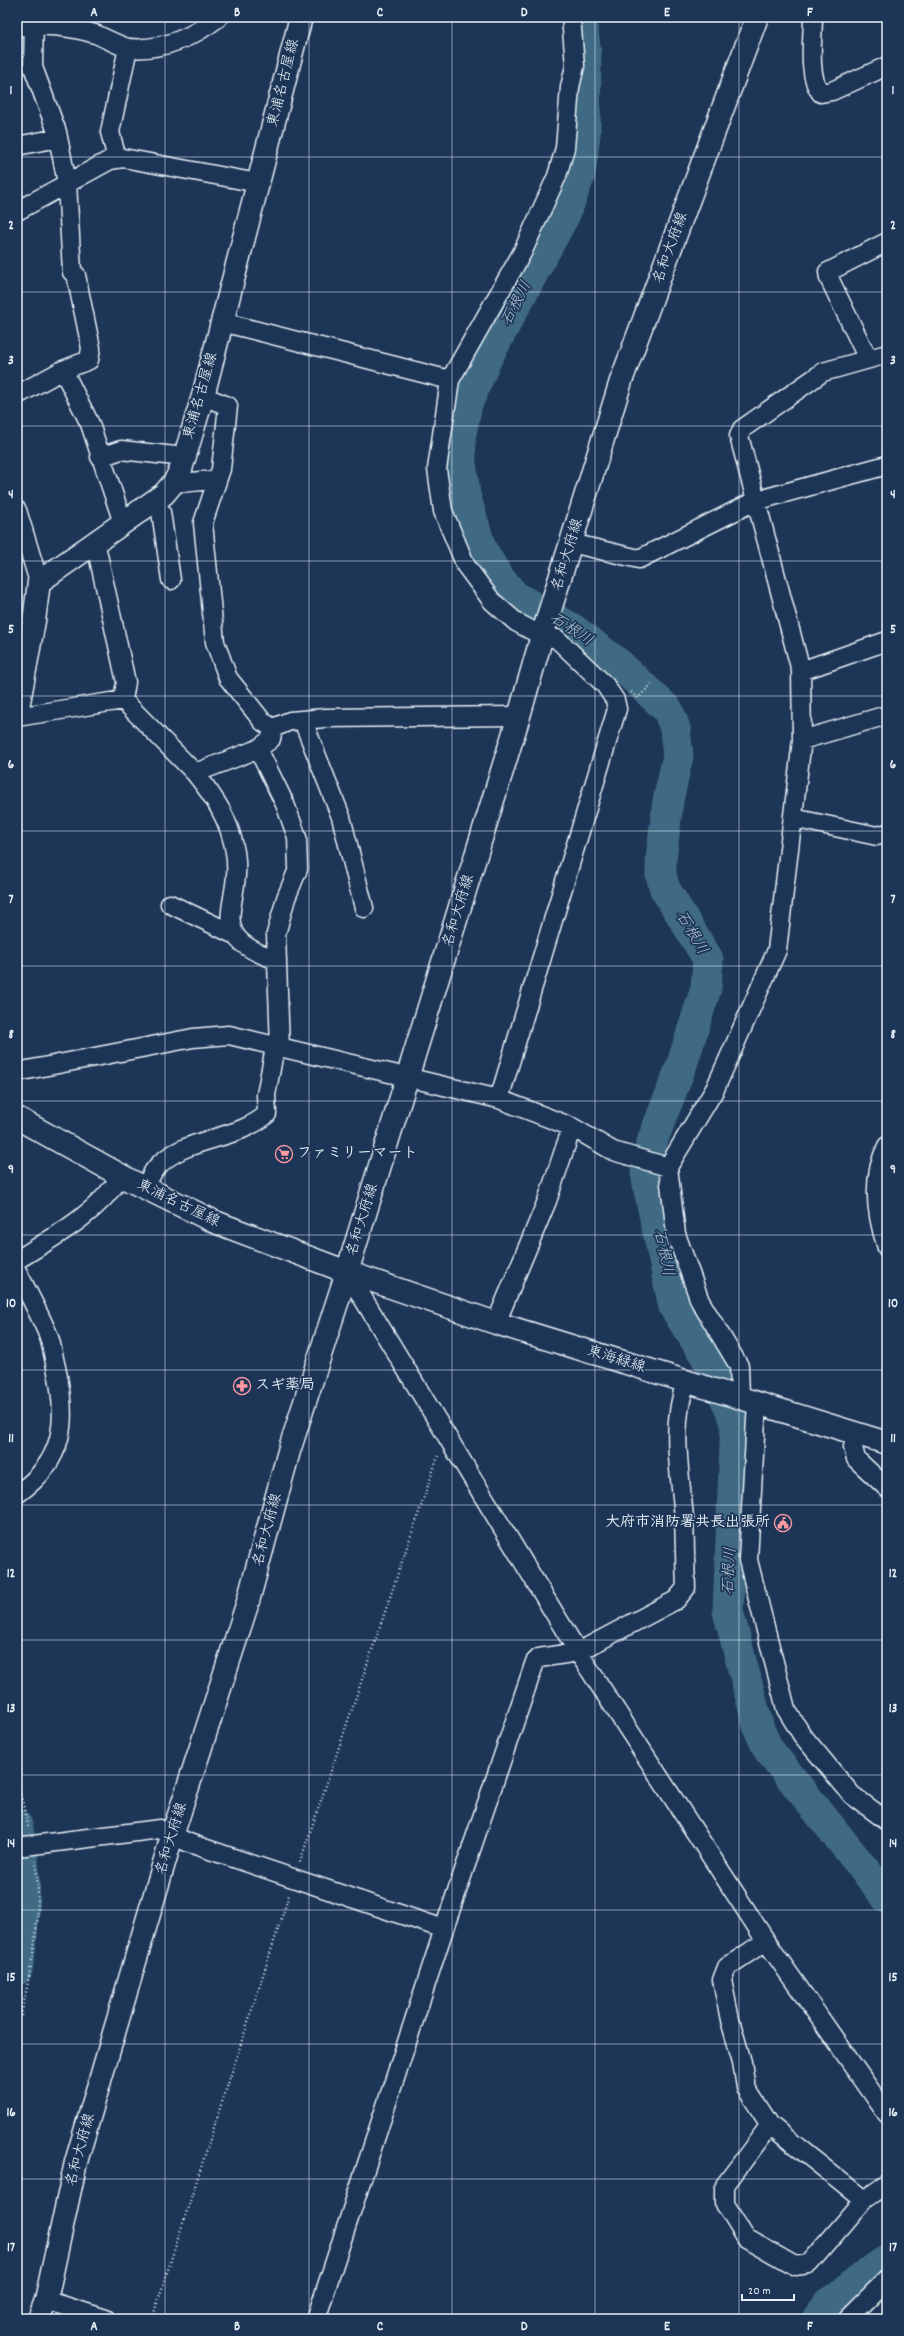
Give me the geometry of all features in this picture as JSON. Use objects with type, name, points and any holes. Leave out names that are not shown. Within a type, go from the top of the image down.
[{"type":"main road","name":"東浦名古屋線","points":[[39,582],[164,494],[175,481],[203,396],[301,17]]},
{"type":"main road","name":"名和大府線","points":[[42,2310],[76,2162],[172,1836],[247,1605],[289,1451],[407,1079],[621,381],[757,17]]},
{"type":"main road","points":[[17,713],[34,621],[39,582]]},
{"type":"main road","name":"東浦名古屋線","points":[[17,1118],[121,1176],[215,1222],[347,1272]]},
{"type":"main road","name":"東海緑線","points":[[347,1272],[496,1323],[693,1384],[746,1398],[887,1443]]},
{"type":"street","points":[[17,395],[63,370],[84,363],[89,360],[91,355],[85,315],[76,275],[72,272],[67,183],[58,138],[33,67],[28,23],[95,34],[128,48],[146,48],[174,43],[202,31],[219,17]]},
{"type":"street","points":[[499,1099],[617,709],[615,700],[600,680],[557,639],[544,630],[516,622],[492,601],[466,566],[443,511],[437,469],[450,380],[522,253],[557,176],[565,148],[570,87],[575,66],[571,17]]},
{"type":"street","points":[[813,17],[812,74],[815,87],[821,93],[832,91],[887,66]]},
{"type":"street","points":[[117,159],[110,132],[128,48]]},
{"type":"street","points":[[17,146],[58,138]]},
{"type":"street","points":[[17,211],[110,160],[123,158],[258,183]]},
{"type":"street","points":[[868,359],[829,278],[828,272],[887,242]]},
{"type":"street","points":[[222,322],[450,380]]},
{"type":"street","points":[[887,354],[823,372],[742,429],[739,436],[801,670],[802,740],[777,950],[715,1089],[668,1167],[676,1234],[700,1301],[739,1366],[746,1398],[748,1560],[786,1709],[802,1735],[852,1795],[887,1821]]},
{"type":"street","points":[[63,370],[90,424],[123,523]]},
{"type":"street","points":[[203,396],[228,406],[221,469],[203,523],[215,642],[228,678],[263,722],[273,728]]},
{"type":"street","points":[[100,457],[121,450],[184,457]]},
{"type":"street","points":[[571,543],[639,559],[755,501],[887,465]]},
{"type":"street","points":[[175,481],[182,484],[206,479],[216,483]]},
{"type":"street","points":[[155,500],[161,512],[172,580]]},
{"type":"street","points":[[17,510],[39,582]]},
{"type":"street","points":[[93,545],[97,550],[126,682],[123,700]]},
{"type":"street","points":[[801,670],[887,641]]},
{"type":"street","points":[[17,717],[123,700]]},
{"type":"street","points":[[123,700],[195,773],[220,807],[232,834],[237,874],[229,914],[235,935]]},
{"type":"street","points":[[802,740],[887,715]]},
{"type":"street","points":[[273,728],[290,721],[324,718],[519,716]]},
{"type":"street","points":[[303,721],[341,817],[364,908]]},
{"type":"street","points":[[195,773],[258,749],[271,739],[273,728]]},
{"type":"street","points":[[145,1188],[155,1169],[177,1152],[252,1125],[267,1114],[266,1095],[277,1048],[277,925],[298,869],[297,837],[285,804],[258,749]]},
{"type":"street","points":[[793,818],[877,836],[887,833]]},
{"type":"street","points":[[170,904],[235,935],[249,948],[277,960]]},
{"type":"street","points":[[17,1072],[213,1035],[230,1035],[277,1048],[407,1079],[499,1099],[572,1127],[614,1151],[668,1167]]},
{"type":"street","points":[[496,1323],[547,1201],[572,1127]]},
{"type":"street","points":[[887,1146],[881,1158],[882,1184],[877,1207],[887,1248]]},
{"type":"street","points":[[17,1260],[55,1236],[104,1198],[110,1193],[121,1176]]},
{"type":"street","points":[[17,1271],[48,1333],[60,1385],[63,1422],[58,1448],[43,1471],[27,1487],[17,1494]]},
{"type":"street","points":[[347,1272],[578,1652],[766,1941],[887,2114]]},
{"type":"street","points":[[316,2319],[444,1929],[535,1662],[539,1658],[578,1652],[676,1600],[686,1588],[684,1519],[676,1436],[679,1403],[693,1384]]},
{"type":"street","points":[[857,1434],[853,1447],[856,1459],[887,1488]]},
{"type":"street","points":[[24,1846],[160,1829],[188,1843],[294,1880],[444,1929]]},
{"type":"street","points":[[766,1941],[727,1968],[722,1980],[730,2020],[742,2062],[746,2088],[770,2125],[864,2200]]},
{"type":"street","points":[[770,2125],[725,2185],[725,2204],[746,2238],[795,2266],[809,2264],[864,2200],[887,2184]]},
{"type":"street","points":[[847,2319],[887,2279]]},
{"type":"street","points":[[42,2310],[106,2319]]},
{"type":"path","points":[[626,688],[638,698],[653,683]]},
{"type":"path","points":[[152,2319],[294,1880],[446,1433]]},
{"type":"path","points":[[17,1779],[24,1846],[37,1896],[36,1927],[21,2016]]},
{"type":"waterway","name":"石根川","points":[[581,17],[586,54],[585,134],[580,175],[565,214],[487,358],[467,404],[460,438],[465,495],[481,548],[498,577],[516,597],[573,629],[619,664],[668,710],[675,728],[678,756],[668,801],[661,860],[661,875],[665,889],[708,959],[706,988],[682,1064],[653,1139],[648,1158],[646,1172],[649,1190],[674,1307],[708,1360],[736,1422],[728,1611],[759,1729],[768,1749],[887,1898]]},
{"type":"waterway","points":[[17,1825],[21,1843],[24,1879],[24,1916],[17,1970]]},
{"type":"waterway","name":"石根川","points":[[817,2319],[829,2303],[887,2259]]},
{"type":"place","name":"ファミリーマート","points":[[284,1154]]},
{"type":"place","name":"スギ薬局","points":[[242,1386]]},
{"type":"place","name":"大府市消防署共長出張所","points":[[783,1523]]}]
